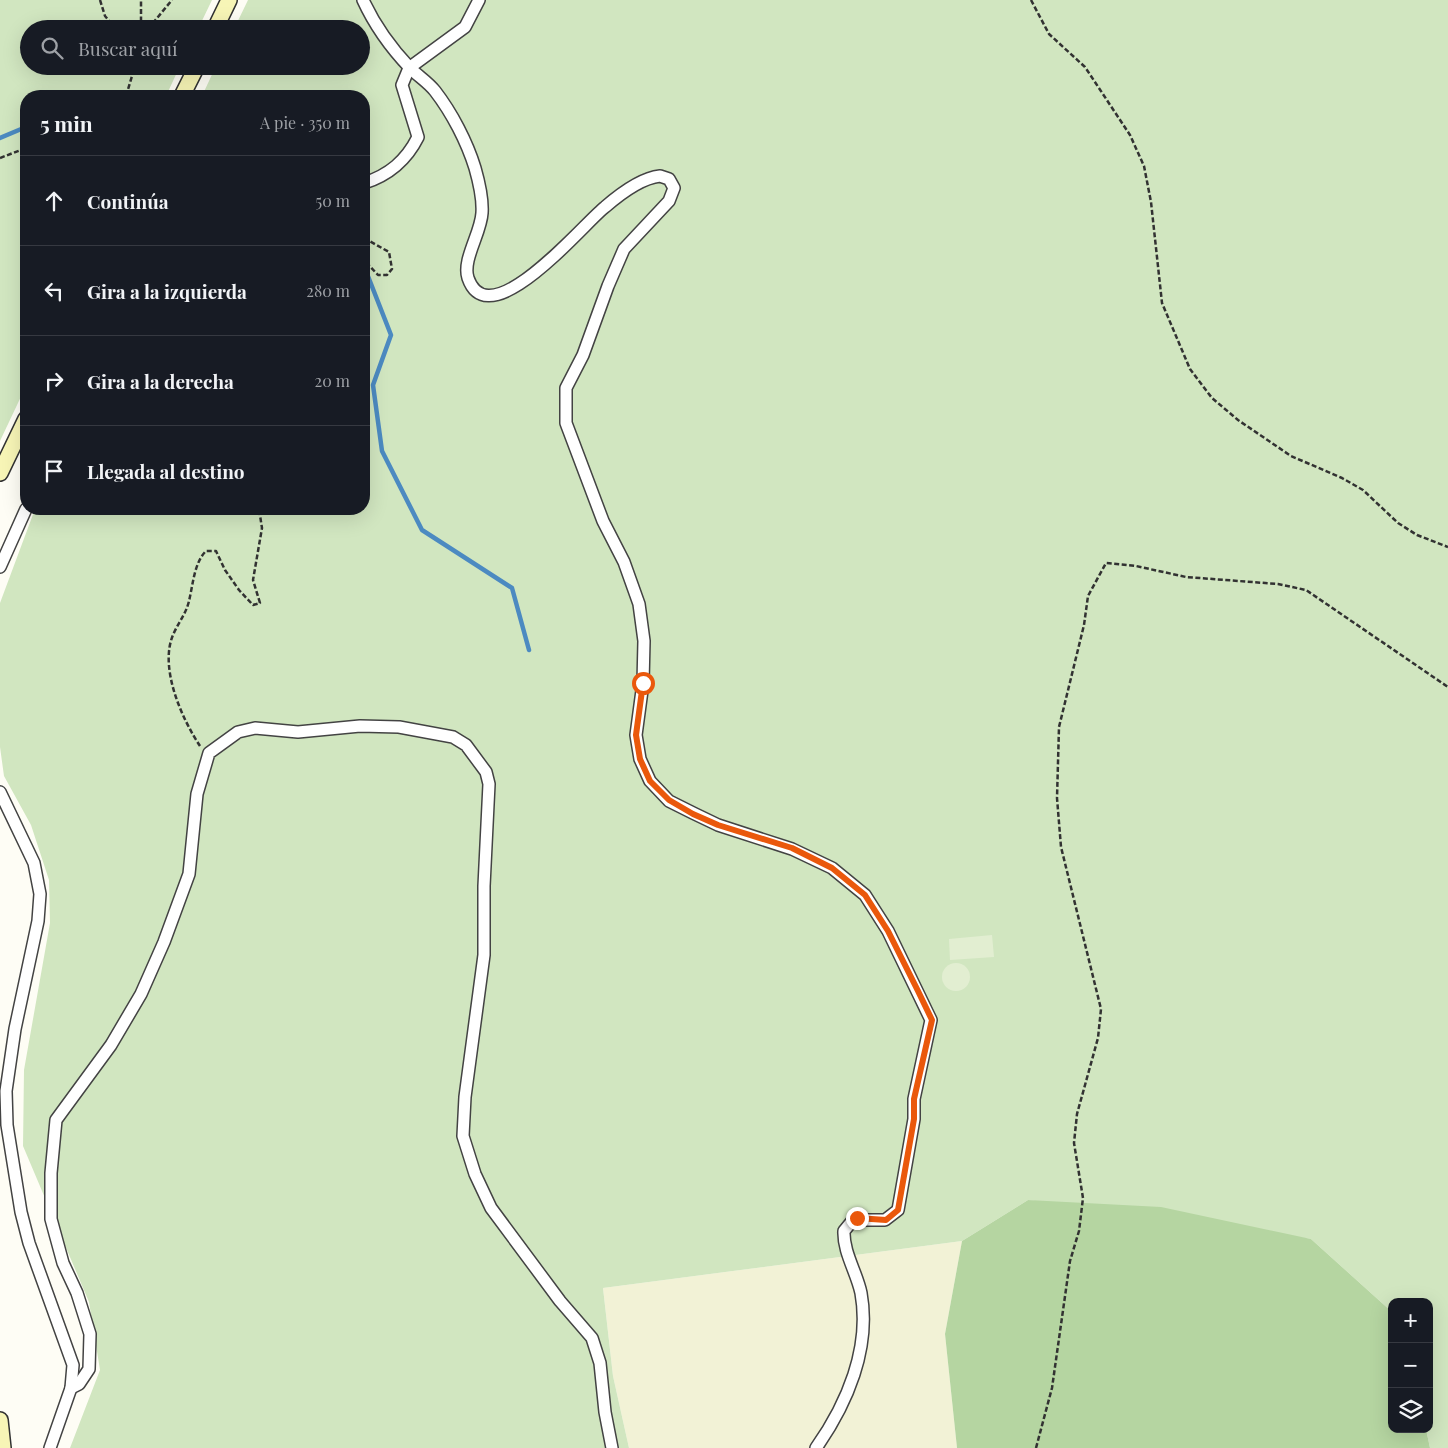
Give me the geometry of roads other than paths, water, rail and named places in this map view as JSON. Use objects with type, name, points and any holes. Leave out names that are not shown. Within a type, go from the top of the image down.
[{"type":"main road","points":[[219,20],[229,0]]},
{"type":"main road","points":[[185,90],[192,75]]},
{"type":"main road","points":[[0,473],[20,431]]},
{"type":"main road","points":[[0,1420],[3,1448]]},
{"type":"street","points":[[363,0],[372,20],[409,68],[434,90],[465,141],[480,190],[482,212],[478,234],[466,268],[470,284],[483,294],[500,295],[538,270],[604,207],[636,185],[660,176],[672,183],[672,197],[624,249],[608,286],[583,355],[566,388],[564,407],[566,423],[582,468],[603,521],[624,562],[639,604],[644,642],[643,683],[636,735],[640,759],[650,781],[669,800],[718,825],[792,848],[832,868],[865,895],[888,931],[932,1020],[914,1099],[914,1119],[898,1210],[886,1220],[852,1220],[844,1231],[861,1293],[864,1327],[858,1362],[830,1428],[816,1448]]},
{"type":"street","points":[[370,181],[379,178],[399,165],[411,150],[418,136],[402,85],[409,68],[466,26],[479,0]]},
{"type":"street","points":[[0,566],[23,515]]},
{"type":"street","points":[[71,1388],[85,1377],[89,1369],[90,1334],[77,1293],[63,1263],[51,1219],[51,1173],[56,1120],[111,1045],[141,994],[164,942],[189,874],[197,794],[209,753],[238,732],[255,728],[298,732],[360,726],[400,727],[453,737],[466,745],[486,772],[489,784],[484,886],[484,955],[464,1097],[463,1136],[474,1174],[491,1208],[560,1301],[592,1338],[600,1363],[605,1412],[612,1448]]},
{"type":"street","points":[[0,792],[34,863],[40,894],[38,921],[15,1029],[6,1090],[7,1125],[20,1212],[29,1244],[73,1365],[71,1388],[50,1448]]},
{"type":"waterway","points":[[0,138],[20,130]]},
{"type":"waterway","points":[[370,281],[391,335],[373,385],[382,451],[422,530],[512,588],[529,650]]}]
